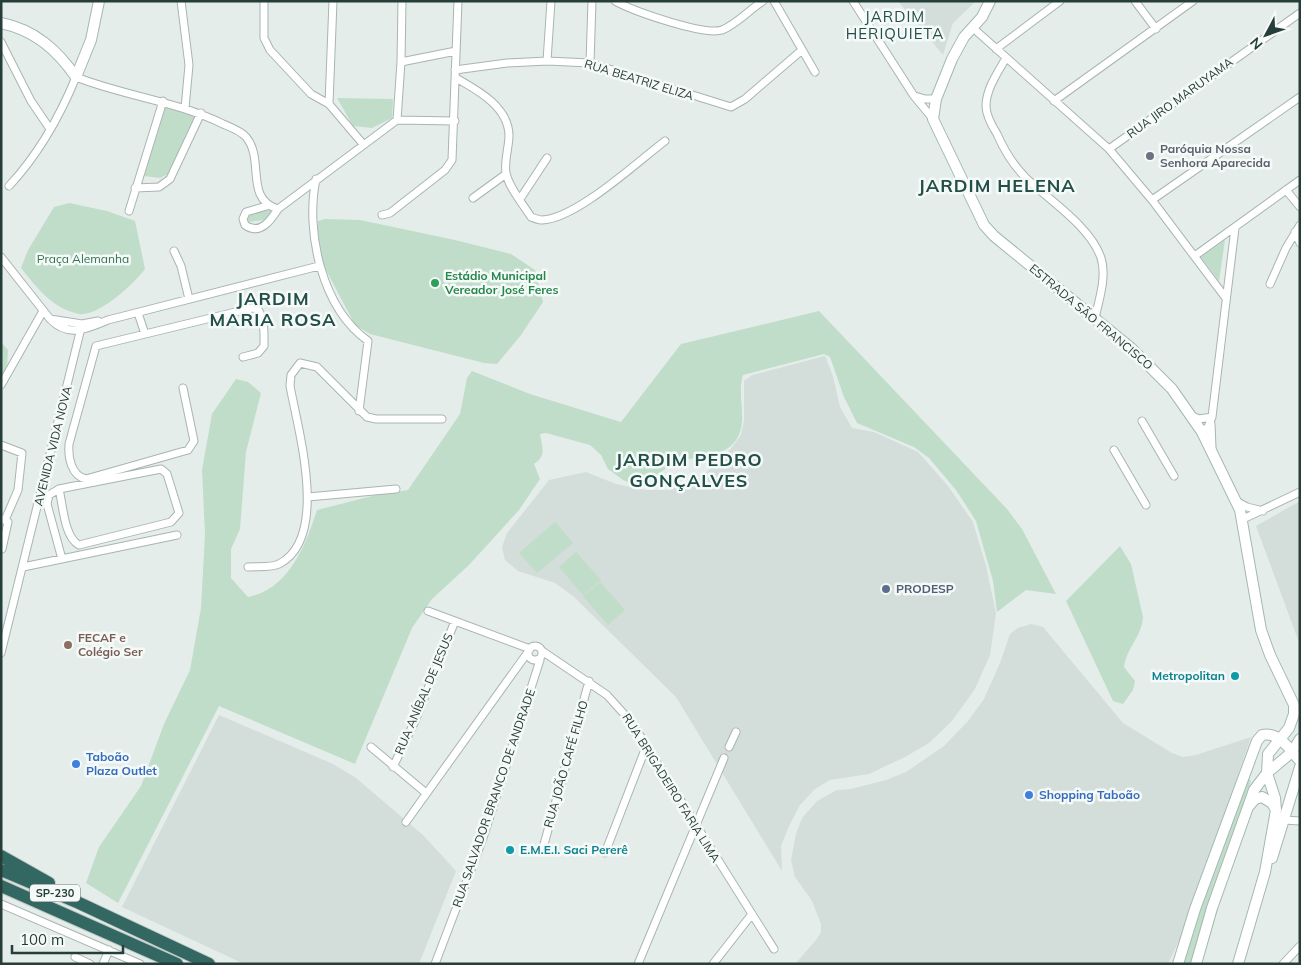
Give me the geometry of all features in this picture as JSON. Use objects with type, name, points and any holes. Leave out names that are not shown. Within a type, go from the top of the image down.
[{"type":"highway","points":[[1,856],[108,916]]},
{"type":"highway","name":"SP-230","points":[[1,870],[108,916],[209,964]]},
{"type":"highway","name":"SP-230","points":[[1,886],[177,964]]},
{"type":"main road","points":[[76,78],[91,40],[99,1]]},
{"type":"main road","points":[[933,119],[936,98],[952,59],[964,37],[988,8],[990,1]]},
{"type":"main road","points":[[1,24],[36,36],[59,56],[76,78]]},
{"type":"main road","name":"ESTRADA SÃO FRANCISCO","points":[[933,119],[984,225],[1002,244],[1095,318],[1156,372],[1192,416],[1236,500],[1261,630],[1270,655],[1297,709],[1288,728],[1268,754],[1267,773],[1275,798],[1276,810],[1265,872]]},
{"type":"main road","points":[[1178,964],[1195,909],[1254,747],[1266,734],[1279,738],[1300,761]]},
{"type":"main road","points":[[1196,964],[1212,908],[1254,790],[1267,773],[1292,752],[1300,739]]},
{"type":"main road","name":"ESTRADA SÃO FRANCISCO","points":[[1238,964],[1265,872],[1284,820],[1300,767]]},
{"type":"main road","points":[[1247,807],[1255,799],[1262,797],[1272,803],[1278,816],[1284,820]]},
{"type":"street","points":[[181,1],[189,65],[184,108]]},
{"type":"street","points":[[264,1],[264,38],[270,50],[311,94],[329,104],[363,144]]},
{"type":"street","points":[[329,104],[333,1]]},
{"type":"street","points":[[396,120],[401,62],[402,1]]},
{"type":"street","points":[[382,215],[390,213],[449,166],[452,160],[455,121],[458,1]]},
{"type":"street","points":[[547,61],[551,1]]},
{"type":"street","points":[[590,63],[593,1]]},
{"type":"street","points":[[615,1],[680,24],[712,32],[729,26],[762,1]]},
{"type":"street","points":[[774,1],[815,72]]},
{"type":"street","points":[[853,1],[914,96],[933,119]]},
{"type":"street","points":[[996,49],[1060,1]]},
{"type":"street","points":[[1134,1],[1156,28]]},
{"type":"street","points":[[1054,101],[1193,1]]},
{"type":"street","name":"RUA JIRO MARUYAMA","points":[[1109,149],[1300,13]]},
{"type":"street","points":[[973,28],[1109,149],[1196,255],[1225,297]]},
{"type":"street","points":[[1,42],[31,101],[50,129]]},
{"type":"street","name":"RUA BEATRIZ ELIZA","points":[[455,70],[547,61],[590,63],[731,107],[745,99],[802,50]]},
{"type":"street","points":[[401,62],[456,51]]},
{"type":"street","points":[[1006,58],[993,80],[987,98],[988,117],[1000,141],[1019,169],[1070,217],[1097,251],[1103,266],[1095,318]]},
{"type":"street","points":[[9,186],[31,159],[50,129],[76,78],[163,100],[201,113],[246,136],[251,149],[260,198],[267,206]]},
{"type":"street","points":[[456,78],[484,95],[500,111],[506,122],[509,135],[506,174],[531,217],[542,220],[573,210],[611,184],[665,141]]},
{"type":"street","points":[[914,96],[924,99],[936,98]]},
{"type":"street","points":[[1152,200],[1300,97]]},
{"type":"street","points":[[129,211],[163,100]]},
{"type":"street","points":[[135,188],[159,187],[170,179],[201,113]]},
{"type":"street","points":[[278,209],[267,206],[246,212],[243,219],[245,226],[254,229],[265,226],[278,209],[396,120],[455,121]]},
{"type":"street","points":[[520,199],[547,158]]},
{"type":"street","points":[[473,198],[506,174]]},
{"type":"street","points":[[316,179],[314,192],[314,235],[319,266],[350,324],[368,341],[359,412]]},
{"type":"street","points":[[1196,255],[1300,180]]},
{"type":"street","points":[[1286,190],[1300,207]]},
{"type":"street","points":[[1270,284],[1300,225]]},
{"type":"street","points":[[1213,453],[1211,420],[1234,228]]},
{"type":"street","points":[[1295,232],[1300,243]]},
{"type":"street","points":[[174,251],[181,266],[189,299]]},
{"type":"street","points":[[1,257],[50,320],[63,330],[82,328],[319,266]]},
{"type":"street","points":[[182,388],[194,441],[188,450],[86,479],[81,478],[75,472],[68,456],[70,444],[94,349],[100,344],[252,308],[258,309],[264,325],[264,346],[258,353],[243,357]]},
{"type":"street","points":[[1,385],[43,311]]},
{"type":"street","points":[[138,312],[145,334]]},
{"type":"street","name":"AVENIDA VIDA NOVA","points":[[1,653],[82,328]]},
{"type":"street","points":[[248,567],[277,565],[291,556],[300,543],[308,497],[290,386],[291,375],[300,363],[316,367],[359,412],[367,417],[376,419],[442,418]]},
{"type":"street","points":[[1192,416],[1211,420]]},
{"type":"street","points":[[1142,420],[1174,476]]},
{"type":"street","points":[[1202,432],[1211,420]]},
{"type":"street","points":[[1,444],[22,453],[18,490],[3,519],[8,527],[2,549]]},
{"type":"street","points":[[1114,450],[1146,505]]},
{"type":"street","points":[[59,489],[69,533],[74,542],[79,544],[171,522],[179,512],[167,474],[161,469],[59,489],[49,495],[47,504],[62,559]]},
{"type":"street","points":[[308,497],[396,489]]},
{"type":"street","points":[[1241,520],[1264,511],[1300,492]]},
{"type":"street","points":[[1236,500],[1247,507],[1264,511]]},
{"type":"street","points":[[23,567],[177,535]]},
{"type":"street","points":[[428,610],[529,650]]},
{"type":"street","name":"RUA ANÍBAL DE JESUS","points":[[393,767],[412,729],[455,621]]},
{"type":"street","name":"RUA BRIGADEIRO FARIA LIMA","points":[[529,650],[536,646],[542,652],[589,681],[622,710],[636,729],[774,949]]},
{"type":"street","points":[[529,650],[532,659],[540,660]]},
{"type":"street","points":[[406,822],[529,650]]},
{"type":"street","name":"RUA SALVADOR BRANCO DE ANDRADE","points":[[435,964],[483,838],[542,652]]},
{"type":"street","name":"RUA JOÃO CAFÉ FILHO","points":[[543,848],[589,681]]},
{"type":"street","points":[[729,747],[736,732]]},
{"type":"street","points":[[371,747],[426,793]]},
{"type":"street","points":[[605,853],[646,747]]},
{"type":"street","points":[[638,964],[724,758]]},
{"type":"street","points":[[1284,820],[1300,821]]},
{"type":"street","points":[[1,904],[140,964]]},
{"type":"street","points":[[713,964],[752,914]]},
{"type":"street","points":[[1283,964],[1300,946]]},
{"type":"street","points":[[103,964],[109,950]]},
{"type":"street","points":[[75,957],[90,964]]},
{"type":"shaded area","points":[[898,1],[976,1],[953,23],[943,55]]},
{"type":"shaded area","points":[[825,356],[833,376],[840,407],[852,428],[874,432],[918,452],[948,486],[973,522],[986,566],[996,613],[990,655],[975,689],[952,721],[929,743],[905,757],[869,774],[830,780],[815,789],[800,805],[789,826],[781,846],[782,871],[676,697],[573,596],[555,583],[518,571],[505,560],[502,547],[507,533],[549,480],[586,472],[616,484],[645,490],[667,490],[697,481],[730,450],[741,435],[744,421],[744,381],[752,375]]},
{"type":"shaded area","points":[[1300,501],[1300,645],[1256,526]]},
{"type":"shaded area","name":"Shopping Taboão","points":[[1031,624],[1043,627],[1123,723],[1172,753],[1183,757],[1196,755],[1251,737],[1185,928],[1168,964],[795,964],[821,932],[821,924],[812,901],[795,877],[791,860],[796,834],[802,818],[817,801],[837,790],[851,789],[886,780],[906,772],[944,746],[968,721],[984,699],[1010,634],[1018,628]]},
{"type":"shaded area","points":[[219,715],[333,764],[356,778],[424,836],[456,871],[419,964],[244,964],[122,907]]},
{"type":"green space","points":[[337,98],[393,99],[392,118],[372,128],[353,126]]},
{"type":"green space","points":[[166,106],[196,115],[172,172],[160,178],[144,176]]},
{"type":"green space","name":"Praça Alemanha","points":[[69,203],[107,211],[135,221],[145,269],[133,283],[115,298],[87,314],[70,311],[53,302],[39,290],[21,268],[28,250],[54,207]]},
{"type":"green space","points":[[271,210],[271,219],[249,222],[245,215]]},
{"type":"green space","name":"Estádio Municipal Vereador José Feres","points":[[325,219],[360,220],[511,254],[535,270],[543,302],[521,335],[497,364],[484,363],[370,334],[355,325],[318,252],[318,221]]},
{"type":"green space","points":[[1225,240],[1219,281],[1200,256]]},
{"type":"green space","points":[[819,311],[1007,509],[1022,529],[1056,594],[1026,590],[997,612],[993,581],[976,521],[956,490],[929,458],[914,447],[857,423],[844,397],[830,357],[824,354],[743,375],[741,382],[742,425],[735,441],[729,448],[711,455],[674,464],[638,486],[623,480],[608,469],[601,455],[590,445],[546,433],[540,434],[542,454],[541,458],[534,464],[540,479],[519,510],[469,565],[432,599],[412,628],[355,764],[219,706],[118,903],[86,883],[99,847],[141,786],[164,724],[190,670],[201,608],[205,534],[202,470],[212,414],[236,379],[248,382],[261,393],[246,452],[240,529],[231,549],[231,578],[248,597],[262,593],[285,576],[301,551],[317,510],[376,495],[408,490],[460,414],[467,378],[472,371],[530,394],[621,422],[681,344]]},
{"type":"green space","points":[[1,342],[8,350],[7,370],[1,382]]},
{"type":"green space","points":[[555,522],[573,543],[537,573],[519,553]]},
{"type":"green space","points":[[1120,546],[1131,564],[1143,617],[1140,630],[1125,660],[1124,667],[1135,681],[1133,690],[1123,704],[1113,701],[1066,601]]},
{"type":"green space","points":[[576,552],[601,580],[583,595],[559,567]]},
{"type":"green space","points":[[600,582],[625,610],[608,625],[583,596]]},
{"type":"green space","points":[[1248,777],[1251,781],[1190,964],[1181,964]]},
{"type":"place","name":"Paróquia Nossa Senhora Aparecida","points":[[1150,156]]},
{"type":"place","name":"Estádio Municipal Vereador José Feres","points":[[435,283]]},
{"type":"place","name":"PRODESP","points":[[886,589]]},
{"type":"place","name":"FECAF e Colégio Ser","points":[[68,645]]},
{"type":"place","name":"Metropolitan","points":[[1235,676]]},
{"type":"place","name":"Taboão Plaza Outlet","points":[[76,764]]},
{"type":"place","name":"Shopping Taboão","points":[[1029,795]]},
{"type":"place","name":"E.M.E.I. Saci Pererê","points":[[510,850]]},
{"type":"district","name":"JARDIM HERIQUIETA","points":[[895,26]]},
{"type":"district","name":"JARDIM HELENA","points":[[997,186]]},
{"type":"district","name":"JARDIM MARIA ROSA","points":[[273,309]]},
{"type":"district","name":"JARDIM PEDRO GONÇALVES","points":[[689,470]]}]
